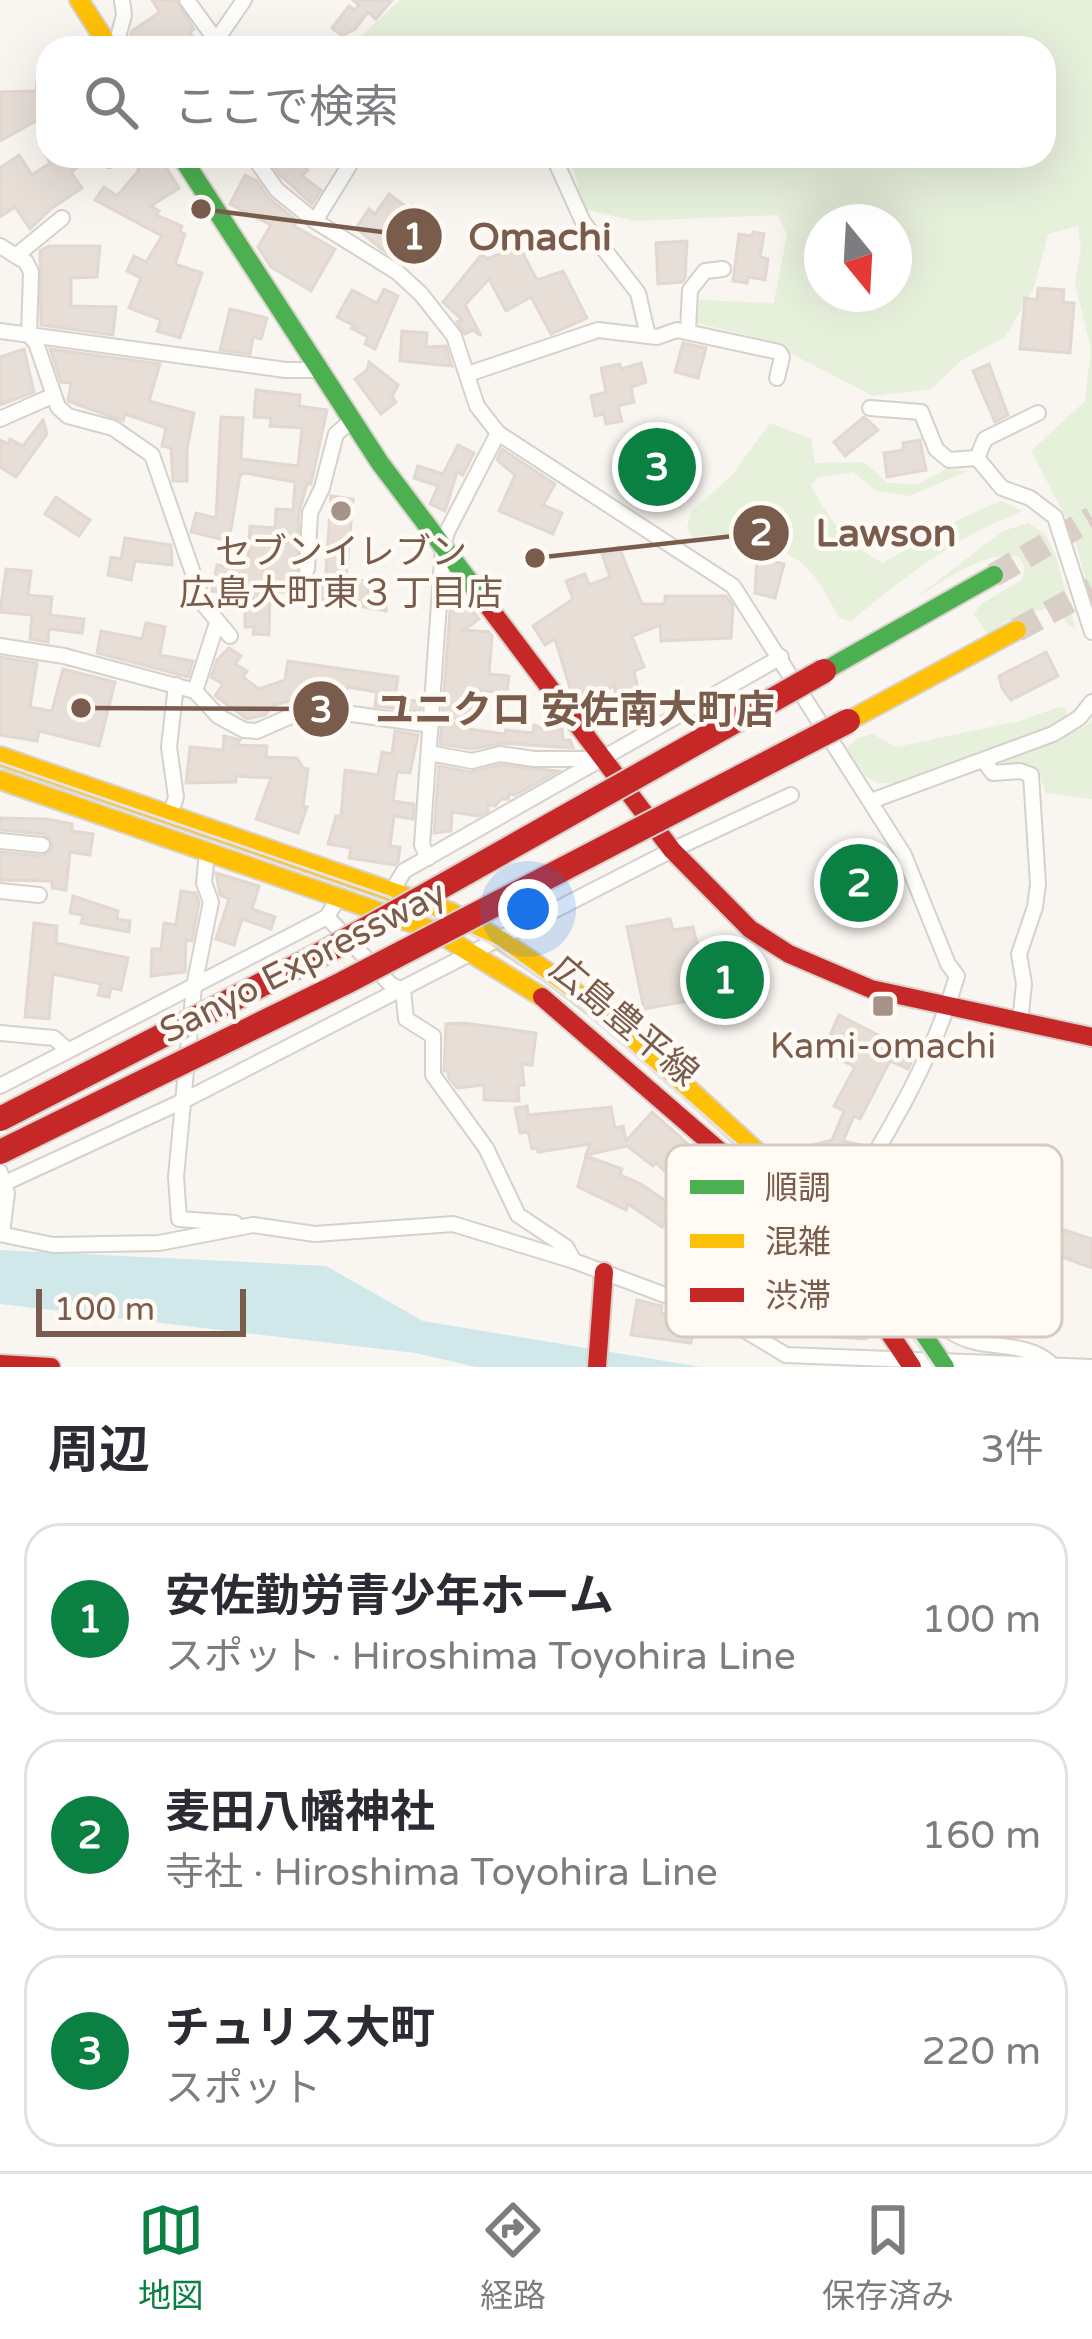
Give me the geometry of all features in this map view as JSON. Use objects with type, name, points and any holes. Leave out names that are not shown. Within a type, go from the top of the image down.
[{"type":"main road","points":[[79,0],[102,36]]},
{"type":"main road","points":[[190,168],[316,370],[443,547],[672,850],[747,928],[784,952],[862,987],[949,1010],[1092,1037]]},
{"type":"main road","name":"Sanyo Expressway","points":[[0,1119],[327,952],[994,575]]},
{"type":"main road","name":"Sanyo Expressway","points":[[0,1152],[344,983],[1017,630]]},
{"type":"main road","points":[[0,756],[452,912],[503,939],[586,998],[749,1145]]},
{"type":"main road","name":"広島豊平線","points":[[0,780],[207,852],[332,907],[435,931],[477,952],[569,1018],[714,1145]]},
{"type":"main road","points":[[597,1367],[604,1272]]},
{"type":"main road","name":"広島豊平線","points":[[893,1337],[910,1363]]},
{"type":"main road","points":[[925,1337],[943,1364]]},
{"type":"main road","points":[[0,1364],[51,1367]]},
{"type":"street","points":[[118,36],[122,0]]},
{"type":"street","points":[[187,0],[211,36]]},
{"type":"street","points":[[220,36],[244,0]]},
{"type":"street","points":[[261,168],[277,190],[315,221],[397,272],[421,294],[454,336],[478,406],[498,433],[733,586],[781,657],[904,854],[957,976],[949,1010],[880,1145]]},
{"type":"street","points":[[315,221],[348,168]]},
{"type":"street","points":[[559,168],[584,222],[638,293],[648,336]]},
{"type":"street","points":[[17,255],[62,218]]},
{"type":"street","points":[[0,246],[17,255],[31,272],[28,334],[36,343],[52,395],[68,416],[112,428],[152,455],[196,584],[217,623],[230,636]]},
{"type":"street","points":[[688,332],[690,290],[705,271],[723,269]]},
{"type":"street","points":[[468,374],[598,330],[648,336],[677,329],[778,352],[782,358],[777,378]]},
{"type":"street","points":[[0,331],[286,370],[316,370]]},
{"type":"street","points":[[0,419],[52,395]]},
{"type":"street","points":[[870,408],[921,412],[936,449],[949,460],[977,458]]},
{"type":"street","points":[[977,458],[985,439],[1037,413]]},
{"type":"street","points":[[307,569],[310,513],[336,434],[351,421]]},
{"type":"street","points":[[428,858],[422,845],[443,547],[498,433]]},
{"type":"street","points":[[977,458],[1002,488],[1030,498],[1055,517],[1092,632]]},
{"type":"street","points":[[195,691],[217,623]]},
{"type":"street","points":[[0,646],[64,656],[195,691],[218,716],[244,730],[257,730],[310,708],[431,725]]},
{"type":"street","points":[[392,891],[404,871],[781,657]]},
{"type":"street","points":[[170,816],[176,796],[169,747],[176,685]]},
{"type":"street","points":[[872,801],[1053,734],[1079,718],[1092,702]]},
{"type":"street","points":[[429,753],[472,761],[500,754],[603,759]]},
{"type":"street","points":[[984,761],[993,773],[1031,775],[1034,792],[1038,884],[1019,954],[1024,985],[1020,1022]]},
{"type":"street","points":[[253,1225],[159,1243],[53,1245],[1,1234],[3,1177],[183,1101],[672,850],[791,795]]},
{"type":"street","points":[[0,841],[43,845]]},
{"type":"street","points":[[207,852],[204,884],[211,902],[194,986],[176,1177],[179,1219],[315,1234],[453,1224],[666,1295]]},
{"type":"street","points":[[0,891],[38,895]]},
{"type":"street","points":[[0,1086],[194,986],[332,907],[391,985],[403,990]]},
{"type":"street","points":[[403,990],[406,1019],[434,1036],[434,1075],[486,1148],[518,1215],[566,1247],[574,1261]]},
{"type":"street","points":[[0,1033],[54,1038],[68,1050]]},
{"type":"street","points":[[754,1337],[786,1355],[1090,1367]]},
{"type":"street","points":[[965,1337],[1030,1349],[1049,1362]]},
{"type":"green space","points":[[400,0],[1092,0],[1092,605],[1072,529],[1031,451],[1085,401],[1091,349],[1075,284],[1081,248],[1078,226],[1048,234],[1034,288],[1005,337],[962,360],[931,389],[873,396],[765,340],[693,322],[699,300],[774,303],[787,235],[778,215],[636,221],[584,209],[572,168],[1056,168],[1056,36],[361,36]]},
{"type":"green space","points":[[770,423],[811,439],[815,463],[864,462],[888,483],[919,484],[946,469],[969,471],[909,496],[876,491],[853,472],[818,477],[811,485],[832,520],[859,548],[883,563],[1002,501],[1023,511],[954,545],[851,621],[839,618],[812,573],[790,555],[734,538],[693,538],[687,527],[692,511],[732,475]]},
{"type":"green space","points":[[1028,523],[1045,534],[1056,556],[1076,630],[1057,604],[1008,621],[988,634],[974,614],[981,604],[1022,580],[1025,568],[1019,557],[978,562],[914,599],[1003,531]]},
{"type":"green space","points":[[1066,708],[1067,716],[1053,727],[903,782],[868,778],[847,748],[857,738],[873,734],[896,747],[1019,721]]},
{"type":"green space","points":[[1092,721],[1092,799],[1045,793],[1039,770],[1001,763],[1081,729]]},
{"type":"water","points":[[0,1250],[326,1266],[423,1321],[701,1367],[476,1367],[416,1353],[0,1304]]},
{"type":"building","points":[[152,0],[176,0],[194,29],[192,36],[131,36],[160,12]]},
{"type":"building","points":[[353,0],[392,0],[376,19],[368,12],[355,29],[342,36],[332,28],[349,6],[355,10],[359,5]]},
{"type":"building","points":[[36,91],[36,121],[0,141],[0,92]]},
{"type":"building","points":[[19,155],[32,175],[42,168],[76,168],[71,172],[82,188],[30,229],[15,207],[0,217],[0,168]]},
{"type":"building","points":[[166,168],[179,188],[151,206],[159,211],[156,215],[182,226],[180,232],[185,234],[175,264],[202,273],[180,338],[157,331],[161,320],[129,308],[141,278],[127,271],[134,256],[146,262],[162,236],[95,200],[104,187],[117,196],[139,170]]},
{"type":"building","points":[[275,168],[306,168],[302,176],[321,190],[312,204]]},
{"type":"building","points":[[245,175],[297,221],[294,226],[335,249],[311,291],[271,267],[258,247],[271,225],[230,204]]},
{"type":"building","points":[[389,194],[409,209],[412,205],[442,230],[413,265],[393,248],[389,254],[356,228],[369,209],[375,214]]},
{"type":"building","points":[[753,232],[764,234],[760,257],[768,259],[765,280],[733,281],[739,234],[752,236]]},
{"type":"building","points":[[687,241],[685,278],[658,284],[656,243]]},
{"type":"building","points":[[49,246],[100,246],[97,277],[71,278],[71,306],[116,307],[113,335],[41,325],[40,251]]},
{"type":"building","points":[[519,246],[537,280],[563,271],[587,318],[551,334],[531,297],[506,311],[489,279],[465,305],[481,336],[473,330],[465,334],[457,322],[462,320],[443,302],[482,254],[487,259]]},
{"type":"building","points":[[1038,288],[1064,290],[1063,302],[1074,303],[1070,353],[1020,349],[1025,298],[1037,300]]},
{"type":"building","points":[[384,289],[398,296],[375,349],[365,344],[368,337],[350,328],[359,328],[337,317],[352,290],[377,303]]},
{"type":"building","points":[[230,309],[267,318],[261,339],[253,337],[250,354],[220,350]]},
{"type":"building","points":[[402,331],[427,333],[426,347],[446,346],[452,366],[400,361]]},
{"type":"building","points":[[683,343],[706,348],[698,378],[675,372]]},
{"type":"building","points":[[24,349],[34,392],[0,405],[0,357]]},
{"type":"building","points":[[50,349],[160,364],[149,401],[194,413],[187,481],[173,481],[171,448],[162,446],[166,428],[125,414],[123,421],[68,401],[71,383],[61,382]]},
{"type":"building","points":[[369,362],[398,385],[392,397],[396,402],[381,414],[355,379]]},
{"type":"building","points":[[641,363],[646,382],[631,387],[634,402],[618,406],[622,421],[606,424],[604,414],[595,416],[591,396],[606,392],[601,368]]},
{"type":"building","points":[[989,364],[1008,415],[995,422],[973,371]]},
{"type":"building","points":[[256,390],[300,395],[299,406],[327,410],[311,484],[307,484],[299,512],[297,581],[325,585],[331,496],[353,499],[346,579],[369,581],[368,595],[387,597],[386,611],[270,590],[269,635],[253,634],[254,627],[245,627],[245,597],[212,591],[217,565],[240,569],[241,561],[248,561],[250,526],[275,528],[276,509],[293,510],[295,482],[245,473],[240,475],[229,541],[191,532],[196,513],[216,518],[221,417],[243,418],[241,459],[298,466],[302,428],[270,426],[271,418],[254,417]]},
{"type":"building","points":[[864,417],[878,430],[845,456],[834,442]]},
{"type":"building","points":[[43,420],[47,434],[16,477],[0,467],[0,440],[23,446]]},
{"type":"building","points":[[656,437],[680,446],[656,510],[630,501]]},
{"type":"building","points":[[920,440],[926,470],[887,477],[884,453],[904,450],[903,443]]},
{"type":"building","points":[[458,445],[474,453],[463,475],[457,472],[445,511],[430,504],[438,486],[414,478],[418,466],[443,474]]},
{"type":"building","points":[[502,449],[555,484],[543,505],[562,513],[553,534],[499,511],[515,475],[497,460]]},
{"type":"building","points":[[56,497],[90,520],[79,536],[45,514]]},
{"type":"building","points":[[125,538],[171,545],[172,565],[135,561],[131,580],[108,575],[111,557],[121,559]]},
{"type":"building","points":[[619,547],[642,604],[665,604],[665,596],[726,596],[733,606],[731,638],[661,641],[660,625],[632,636],[644,667],[634,671],[638,689],[616,695],[614,686],[579,702],[555,639],[545,645],[533,626],[573,599],[566,581],[585,574],[589,585],[610,577],[602,554]]},
{"type":"building","points":[[757,558],[784,564],[775,598],[755,593]]},
{"type":"building","points":[[6,569],[31,571],[28,595],[52,597],[50,615],[84,619],[82,633],[49,629],[48,642],[30,639],[32,615],[0,612]]},
{"type":"building","points":[[452,585],[479,619],[464,630],[492,636],[489,674],[509,676],[507,693],[473,690],[468,729],[505,734],[506,730],[533,733],[534,725],[562,729],[563,740],[570,740],[573,748],[501,743],[472,749],[440,744]]},
{"type":"building","points":[[146,623],[165,627],[160,655],[193,661],[188,677],[97,653],[101,631],[142,639]]},
{"type":"building","points":[[229,648],[241,656],[235,664],[247,671],[243,677],[259,689],[285,680],[288,661],[398,677],[395,698],[421,702],[420,712],[375,706],[377,692],[347,687],[345,702],[306,697],[274,705],[265,715],[247,719],[215,696],[223,684],[211,677],[217,660]]},
{"type":"building","points":[[1046,652],[1058,676],[1011,700],[999,676]]},
{"type":"building","points":[[0,657],[37,663],[30,707],[52,711],[63,669],[115,682],[99,746],[39,731],[37,741],[0,735]]},
{"type":"building","points":[[395,731],[418,735],[410,773],[397,772],[393,801],[414,804],[413,819],[394,816],[390,846],[400,847],[398,862],[349,858],[351,848],[328,844],[336,816],[341,816],[345,770],[378,775],[382,752],[392,754]]},
{"type":"building","points":[[224,736],[240,740],[236,745],[267,746],[266,757],[297,758],[308,769],[303,806],[307,807],[298,833],[256,819],[271,778],[236,776],[236,782],[186,783],[190,747],[223,750]]},
{"type":"building","points":[[501,765],[558,771],[509,794],[495,806],[488,805],[488,811],[478,816],[452,812],[451,831],[434,833],[439,766],[471,772]]},
{"type":"building","points":[[0,818],[47,819],[72,824],[72,831],[93,834],[90,855],[70,852],[66,890],[52,888],[52,881],[0,880],[0,852],[42,856],[53,845],[44,834],[0,830]]},
{"type":"building","points":[[216,873],[259,886],[252,909],[275,917],[271,929],[242,919],[234,945],[216,939],[229,899],[220,895]]},
{"type":"building","points":[[181,891],[196,893],[199,903],[192,941],[186,940],[185,972],[151,976],[152,949],[161,949],[164,923],[176,925]]},
{"type":"building","points":[[73,896],[118,911],[117,919],[130,921],[129,932],[81,923],[83,915],[70,913]]},
{"type":"building","points":[[670,919],[673,930],[693,927],[700,956],[727,951],[753,966],[758,993],[750,994],[751,1002],[700,1011],[698,999],[644,1009],[627,927]]},
{"type":"building","points":[[34,923],[57,926],[56,943],[128,958],[121,990],[111,988],[109,997],[98,995],[101,984],[53,974],[49,1019],[25,1017]]},
{"type":"building","points":[[839,1015],[915,1054],[908,1069],[890,1061],[860,1119],[854,1116],[843,1141],[861,1145],[813,1145],[832,1140],[844,1111],[834,1106],[855,1067],[828,1054],[831,1047],[826,1044]]},
{"type":"building","points":[[446,1024],[536,1033],[532,1065],[522,1064],[524,1085],[518,1085],[519,1101],[484,1100],[484,1085],[457,1088],[444,1071]]},
{"type":"building","points":[[527,1106],[528,1115],[611,1107],[615,1128],[623,1126],[626,1141],[652,1112],[689,1145],[666,1145],[666,1172],[627,1146],[586,1155],[590,1144],[538,1152],[532,1149],[528,1132],[520,1133],[515,1108]]},
{"type":"building","points":[[586,1156],[622,1169],[620,1175],[666,1201],[666,1222],[662,1227],[628,1204],[626,1210],[578,1187]]},
{"type":"building","points":[[1062,1229],[1092,1239],[1092,1268],[1062,1257]]},
{"type":"building","points":[[637,1300],[662,1306],[666,1337],[692,1337],[691,1343],[631,1335]]},
{"type":"tunnel","points":[[994,575],[1092,518]]},
{"type":"tunnel","points":[[1017,630],[1092,589]]},
{"type":"tram line","points":[[0,763],[389,897],[497,946],[581,1007],[737,1145]]},
{"type":"tram line","points":[[914,1337],[934,1367]]},
{"type":"traffic: fast","points":[[189,168],[380,463],[485,602]]},
{"type":"traffic: fast","points":[[824,671],[994,575]]},
{"type":"traffic: fast","points":[[925,1337],[945,1367]]},
{"type":"traffic: slow","points":[[79,0],[102,36]]},
{"type":"traffic: slow","points":[[848,721],[1017,630]]},
{"type":"traffic: slow","points":[[0,756],[451,912],[500,940],[592,1006],[750,1145]]},
{"type":"traffic: slow","points":[[0,780],[435,931],[542,997]]},
{"type":"traffic: jam","points":[[485,602],[672,850],[750,929],[789,954],[871,989],[1092,1037]]},
{"type":"traffic: jam","points":[[0,1119],[327,951],[824,671]]},
{"type":"traffic: jam","points":[[0,1152],[344,983],[848,721]]},
{"type":"traffic: jam","points":[[542,997],[713,1145]]},
{"type":"traffic: jam","points":[[597,1367],[604,1272]]},
{"type":"traffic: jam","points":[[892,1337],[912,1367]]},
{"type":"traffic: jam","points":[[0,1364],[51,1367]]},
{"type":"place","name":"Omachi","points":[[201,209]]},
{"type":"place","name":"チュリス大町","points":[[657,467]]},
{"type":"place","name":"セブンイレブン 広島大町東３丁目店","points":[[341,511]]},
{"type":"place","name":"Lawson","points":[[535,558]]},
{"type":"place","name":"ユニクロ 安佐南大町店","points":[[81,708]]},
{"type":"place","name":"麦田八幡神社","points":[[859,883]]},
{"type":"place","name":"安佐勤労青少年ホーム","points":[[725,980]]},
{"type":"place","name":"Kami-omachi","points":[[883,1006]]}]
